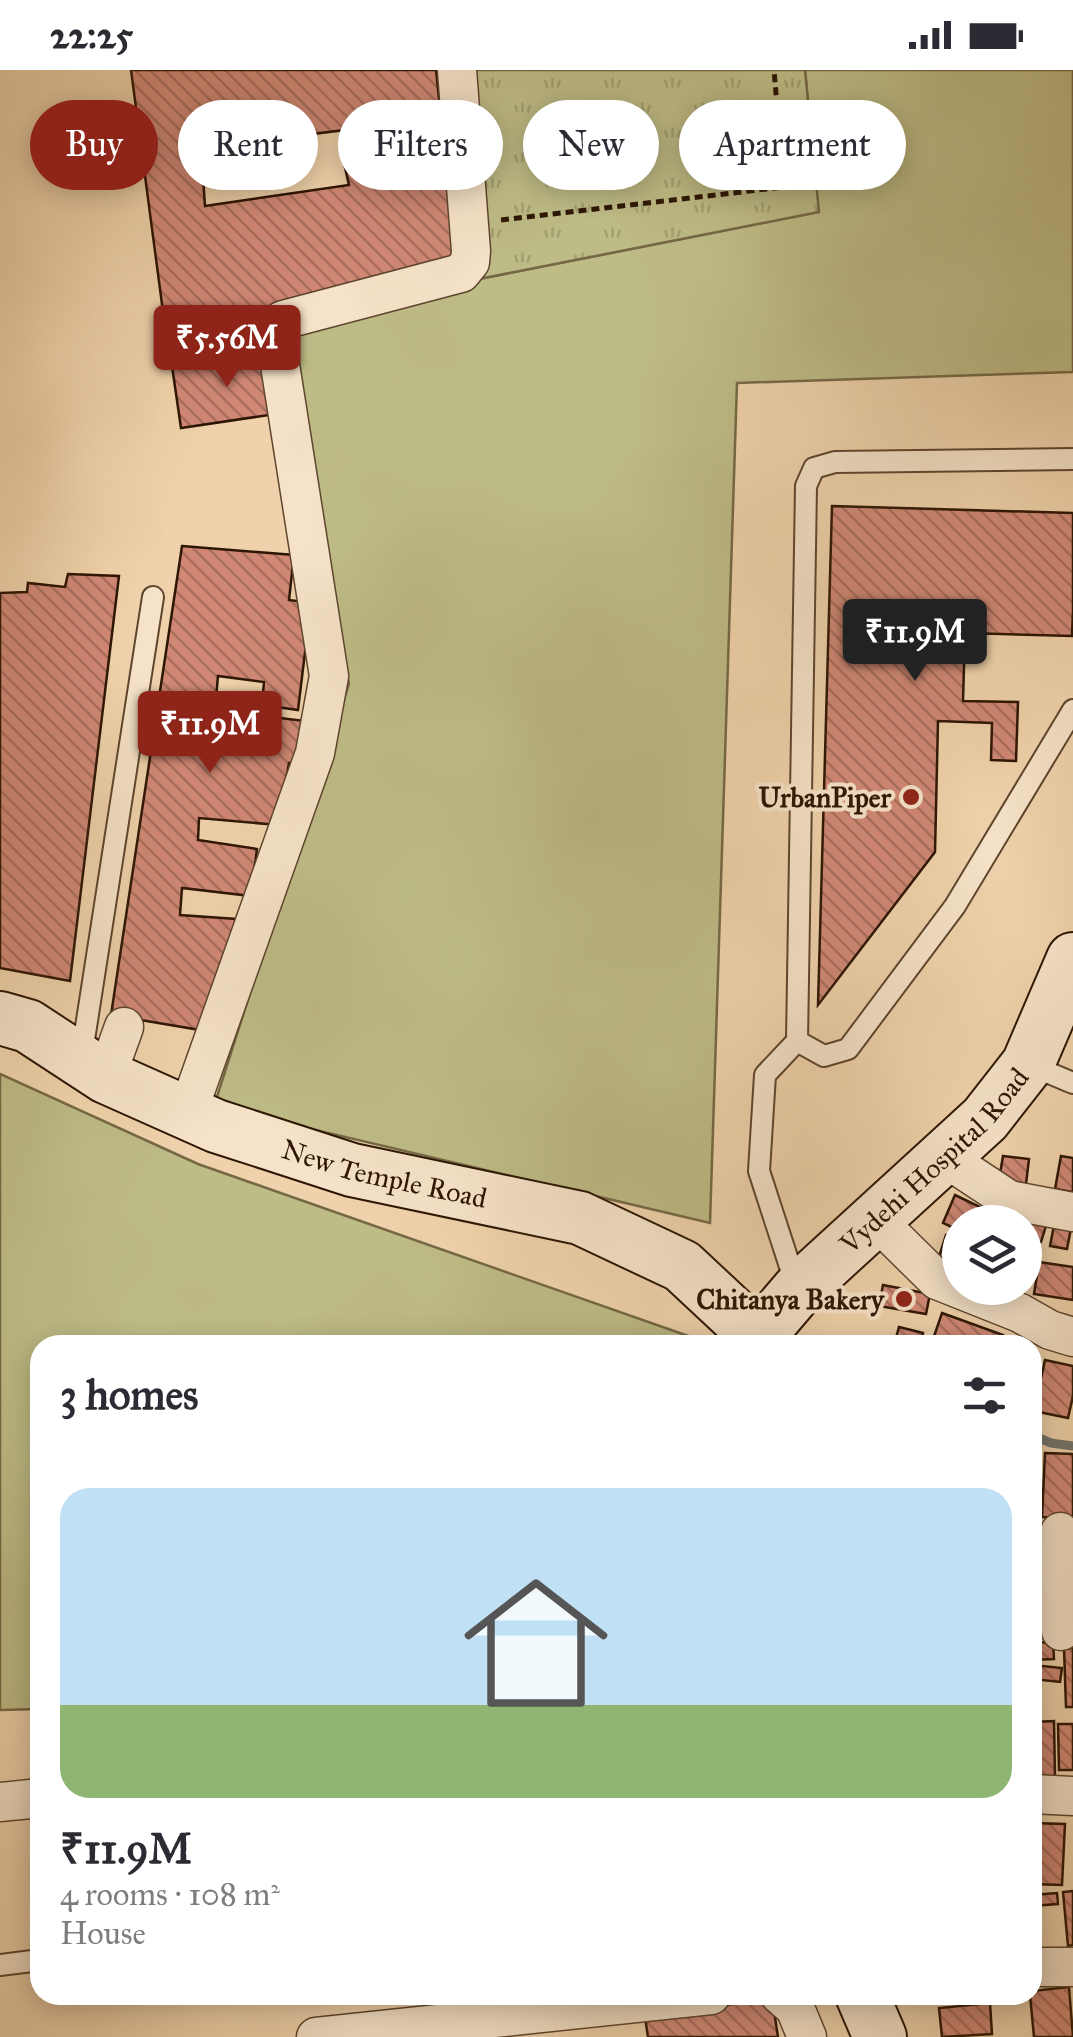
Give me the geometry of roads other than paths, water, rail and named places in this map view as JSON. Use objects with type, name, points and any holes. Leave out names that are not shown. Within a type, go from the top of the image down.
[{"type":"street","points":[[187,1114],[315,754],[329,676],[276,325],[461,273],[470,262],[457,70]]},
{"type":"street","name":"Vydehi Hospital Road","points":[[763,1335],[798,1290],[985,1119],[1050,1074],[1073,960]]},
{"type":"street","name":"New Temple Road","points":[[0,1018],[28,1026],[93,1069],[216,1126],[352,1170],[580,1218],[682,1266],[752,1335]]},
{"type":"street","points":[[93,1069],[124,1027]]},
{"type":"street","points":[[944,1157],[1008,1200],[1073,1212]]},
{"type":"street","points":[[876,1219],[937,1280],[1073,1337]]},
{"type":"street","points":[[1055,1630],[1060,1532]]},
{"type":"street","points":[[1042,1794],[1073,1796]]},
{"type":"street","points":[[0,1802],[30,1799]]},
{"type":"street","points":[[1042,1967],[1073,1967]]},
{"type":"street","points":[[316,2037],[617,2005]]},
{"type":"street","points":[[792,2005],[807,2037]]},
{"type":"street","points":[[866,2005],[880,2037]]},
{"type":"lane","points":[[798,1290],[759,1171],[765,1075],[797,1041],[806,486],[814,468],[835,462],[1073,459]]},
{"type":"lane","points":[[93,1069],[153,597]]},
{"type":"lane","points":[[797,1041],[824,1056],[848,1049],[954,906],[1073,710]]},
{"type":"lane","points":[[0,1965],[30,1961]]},
{"type":"waterway","points":[[1042,1439],[1073,1446]]},
{"type":"place","name":"UrbanPiper","points":[[911,797]]},
{"type":"place","name":"Chitanya Bakery","points":[[904,1299]]}]
